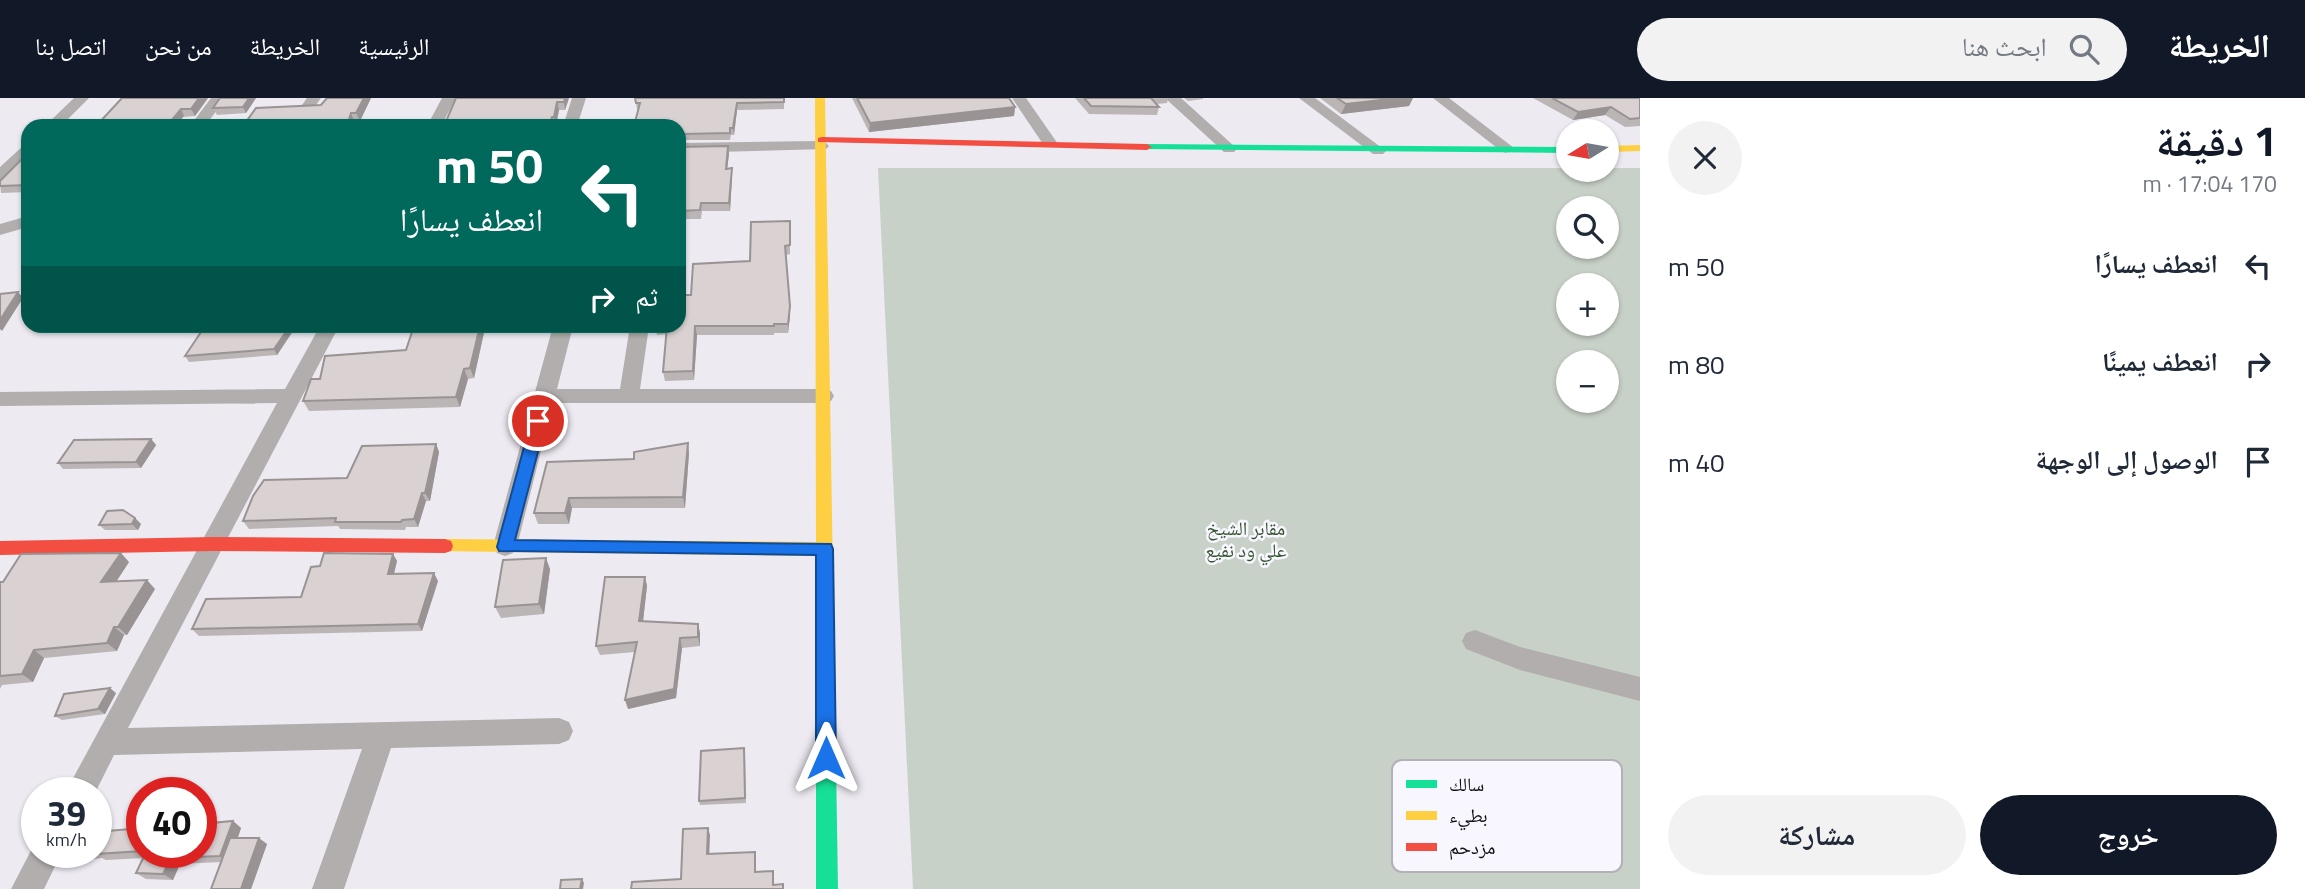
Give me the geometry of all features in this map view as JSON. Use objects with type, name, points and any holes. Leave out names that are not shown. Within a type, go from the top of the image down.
[{"type":"street","points":[[60,119],[82,98]]},
{"type":"street","points":[[202,119],[219,98]]},
{"type":"street","points":[[438,119],[449,98]]},
{"type":"street","points":[[572,119],[579,98]]},
{"type":"street","points":[[820,98],[827,889]]},
{"type":"street","points":[[1019,98],[1050,144]]},
{"type":"street","points":[[1172,98],[1229,149]]},
{"type":"street","points":[[1306,98],[1378,151]]},
{"type":"street","points":[[1440,98],[1506,148]]},
{"type":"street","points":[[686,148],[821,143],[1050,144],[1378,151],[1556,150]]},
{"type":"street","points":[[1619,149],[1640,148]]},
{"type":"street","points":[[9,149],[21,149]]},
{"type":"street","points":[[0,176],[21,156]]},
{"type":"street","points":[[0,230],[21,223]]},
{"type":"street","points":[[88,777],[325,333]]},
{"type":"street","points":[[505,547],[561,333]]},
{"type":"street","points":[[629,396],[639,333]]},
{"type":"street","points":[[0,399],[291,396]]},
{"type":"street","points":[[545,396],[824,396]]},
{"type":"street","points":[[0,548],[213,544],[825,549]]},
{"type":"street","points":[[1475,641],[1520,658],[1640,689]]},
{"type":"street","points":[[107,742],[559,731]]},
{"type":"street","points":[[328,889],[380,735]]},
{"type":"street","points":[[27,889],[38,868]]},
{"type":"green space","name":"مقابر الشيخ علي ود نفيع","points":[[878,168],[1556,168],[1556,182],[1619,182],[1619,168],[1640,168],[1640,889],[913,889]]},
{"type":"building","points":[[122,98],[199,98],[191,109],[181,109],[173,119],[103,119]]},
{"type":"building","points":[[220,98],[249,98],[243,107],[213,108]]},
{"type":"building","points":[[327,98],[364,98],[356,113],[351,113],[349,119],[248,119],[256,108],[321,105]]},
{"type":"building","points":[[456,98],[565,98],[564,102],[557,102],[551,119],[447,119]]},
{"type":"building","points":[[635,98],[784,98],[784,102],[737,103],[730,133],[686,134],[686,119],[636,119],[640,103],[636,103]]},
{"type":"building","points":[[857,98],[1009,98],[1015,107],[870,123]]},
{"type":"building","points":[[1084,98],[1151,98],[1159,107],[1091,106]]},
{"type":"building","points":[[1337,98],[1398,98],[1346,104]]},
{"type":"building","points":[[1552,98],[1640,98],[1640,118],[1630,119],[1611,107],[1578,112]]},
{"type":"building","points":[[728,146],[726,169],[732,168],[729,203],[701,203],[700,210],[686,211],[686,147]]},
{"type":"building","points":[[21,160],[21,185],[0,186],[0,181]]},
{"type":"building","points":[[790,221],[790,245],[785,246],[790,306],[788,324],[695,326],[693,371],[663,372],[666,333],[686,333],[686,295],[691,295],[693,264],[750,261],[751,222]]},
{"type":"building","points":[[18,292],[0,320],[0,294]]},
{"type":"building","points":[[200,333],[285,333],[274,349],[185,356]]},
{"type":"building","points":[[412,333],[478,333],[470,368],[464,369],[456,397],[303,401],[311,379],[320,379],[325,356],[406,350]]},
{"type":"building","points":[[151,439],[136,462],[58,463],[74,440]]},
{"type":"building","points":[[688,443],[683,497],[569,498],[565,513],[534,513],[547,462],[634,459],[634,452]]},
{"type":"building","points":[[436,444],[425,493],[422,493],[414,519],[401,522],[335,522],[336,518],[243,521],[253,496],[264,480],[347,478],[362,446]]},
{"type":"building","points":[[123,510],[135,518],[132,524],[99,525],[107,511]]},
{"type":"building","points":[[121,553],[101,582],[147,580],[118,627],[114,627],[107,643],[34,650],[22,674],[0,676],[0,582],[3,582],[21,554]]},
{"type":"building","points":[[324,553],[393,554],[388,574],[434,573],[418,624],[192,629],[206,599],[301,597],[311,567],[320,566]]},
{"type":"building","points":[[546,558],[539,604],[495,607],[503,560]]},
{"type":"building","points":[[605,577],[645,577],[639,621],[698,624],[698,637],[680,638],[674,689],[625,700],[637,642],[596,646]]},
{"type":"building","points":[[110,688],[98,709],[55,716],[64,694]]},
{"type":"building","points":[[744,748],[745,798],[699,801],[701,751]]},
{"type":"building","points":[[233,821],[220,856],[217,856],[217,822]]},
{"type":"building","points":[[708,828],[707,854],[755,852],[755,872],[773,871],[773,885],[783,884],[783,889],[631,889],[632,882],[681,879],[683,829]]},
{"type":"building","points":[[126,829],[126,852],[112,853],[112,831]]},
{"type":"building","points":[[230,838],[259,838],[241,889],[211,889]]},
{"type":"building","points":[[138,868],[166,868],[163,874],[136,873]]},
{"type":"building","points":[[582,879],[580,889],[560,889],[561,880]]},
{"type":"traffic: fast","points":[[1147,147],[1556,150]]},
{"type":"traffic: fast","points":[[825,634],[827,889]]},
{"type":"traffic: slow","points":[[820,98],[825,634]]},
{"type":"traffic: slow","points":[[1619,149],[1640,148]]},
{"type":"traffic: slow","points":[[445,546],[825,549]]},
{"type":"traffic: jam","points":[[822,140],[1147,147]]},
{"type":"traffic: jam","points":[[0,548],[213,544],[445,546]]},
{"type":"route","points":[[538,421],[505,547],[825,549],[826,758]]}]
